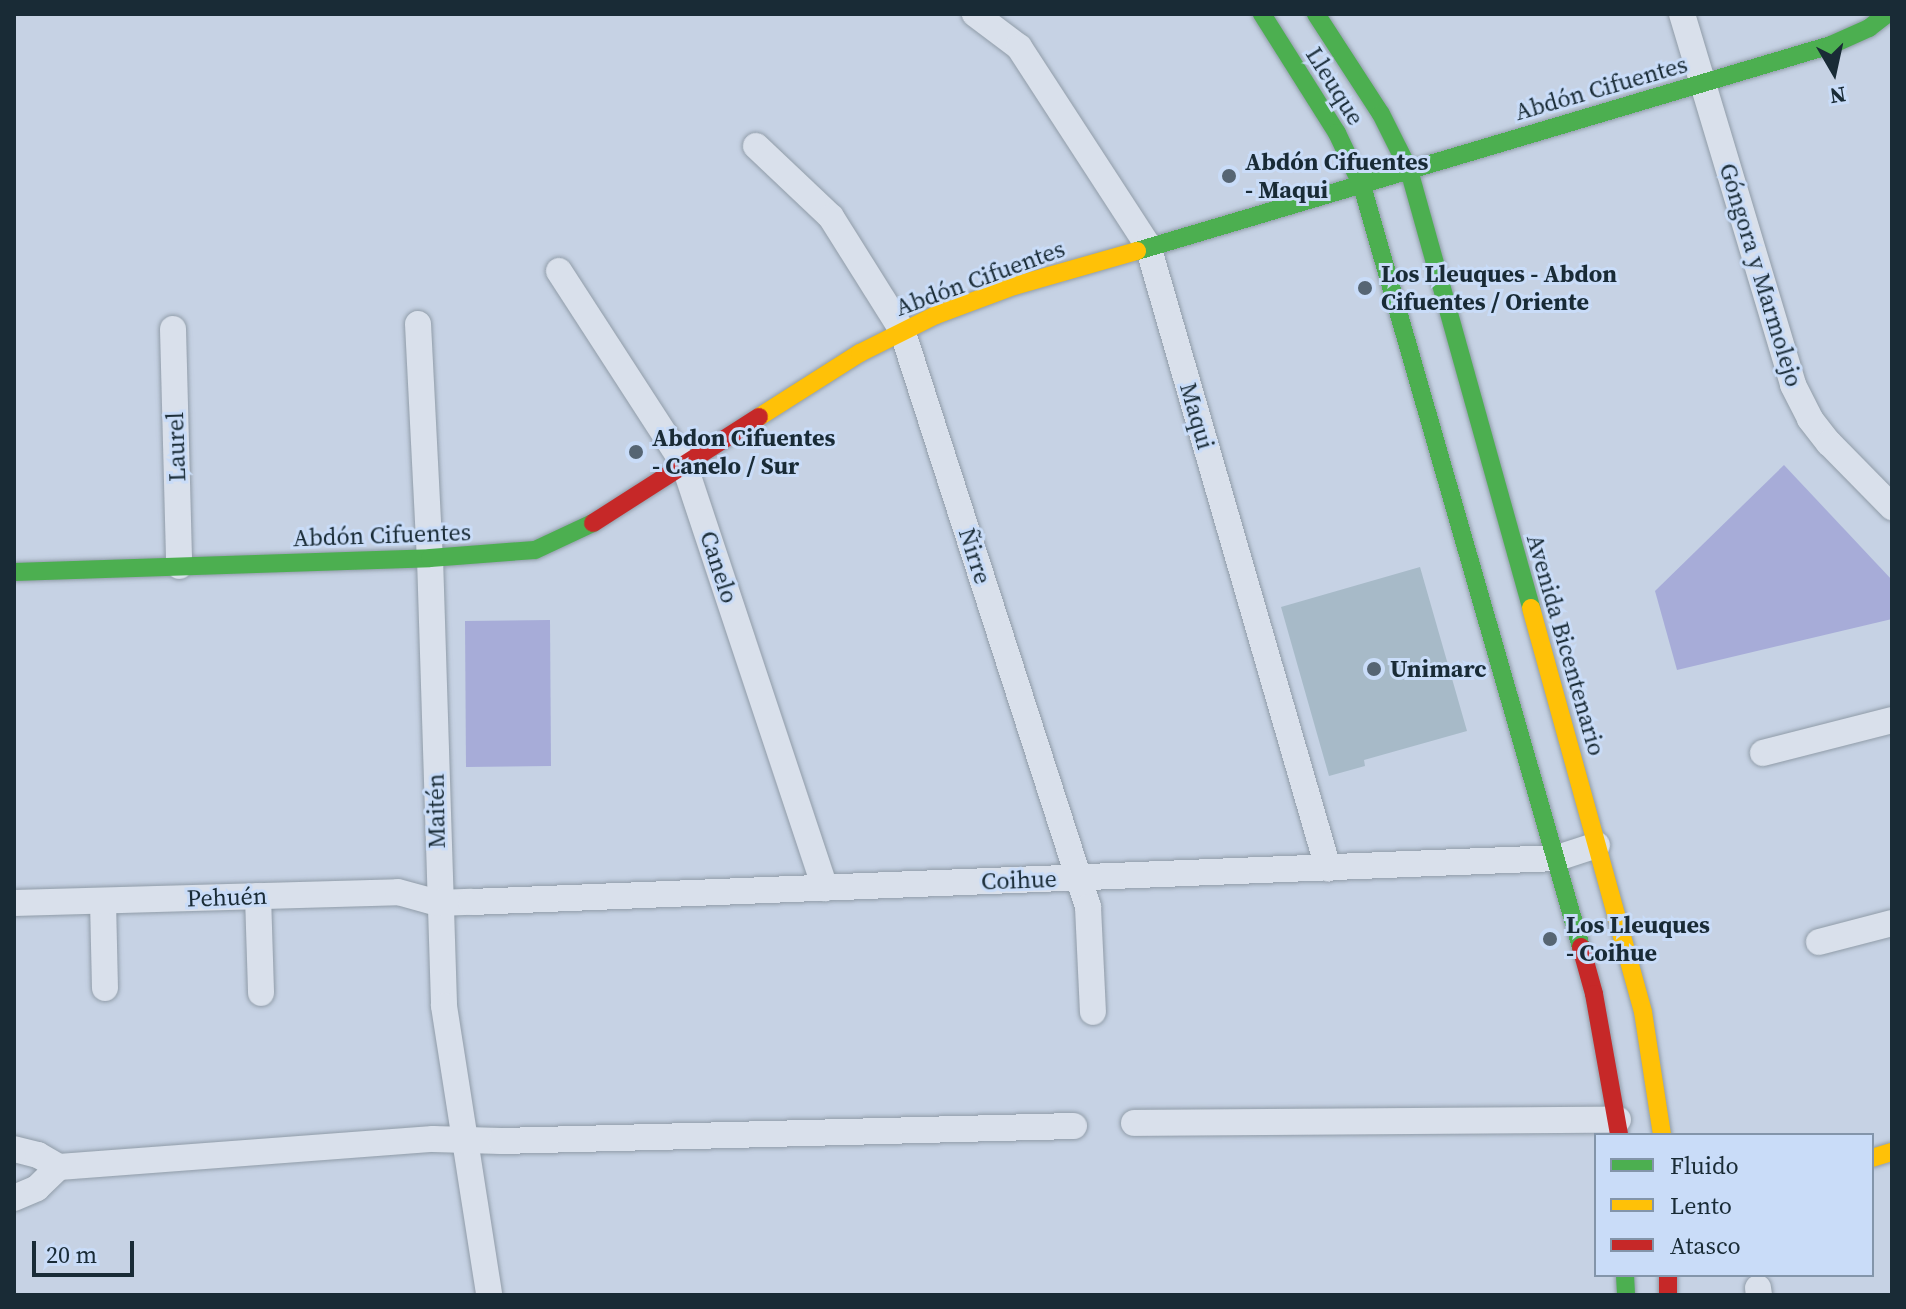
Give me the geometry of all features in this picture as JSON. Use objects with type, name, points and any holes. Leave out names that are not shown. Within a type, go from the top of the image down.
[{"type":"main road","name":"Lleuque","points":[[1262,14],[1337,133],[1362,186]]},
{"type":"main road","name":"Lleuque","points":[[1316,14],[1381,114],[1409,170]]},
{"type":"main road","name":"Abdón Cifuentes","points":[[14,572],[430,558],[514,553],[555,543],[860,353],[902,330],[1000,291],[1831,45],[1869,28],[1887,14]]},
{"type":"main road","name":"Avenida Bicentenario","points":[[1409,170],[1643,1012],[1662,1133]]},
{"type":"main road","points":[[1362,186],[1594,994],[1618,1128]]},
{"type":"street","name":"Maqui","points":[[975,14],[1019,47],[1148,246],[1328,868]]},
{"type":"street","name":"Góngora y Marmolejo","points":[[1682,14],[1793,385],[1810,419],[1829,443],[1892,507]]},
{"type":"street","name":"Ñirre","points":[[756,146],[831,217],[902,330],[1088,907],[1093,1012]]},
{"type":"street","name":"Canelo","points":[[559,271],[684,464],[825,888]]},
{"type":"street","name":"Maitén","points":[[418,324],[430,558],[438,903],[444,1006],[489,1295]]},
{"type":"street","name":"Laurel","points":[[173,329],[179,566]]},
{"type":"street","points":[[1763,753],[1892,720]]},
{"type":"street","name":"Coihue","points":[[438,903],[1557,858],[1597,845]]},
{"type":"street","name":"Pehuén","points":[[14,903],[398,892],[438,903]]},
{"type":"street","points":[[258,896],[261,993]]},
{"type":"street","points":[[103,901],[105,988]]},
{"type":"street","points":[[1819,942],[1892,923]]},
{"type":"street","points":[[1134,1123],[1618,1128]]},
{"type":"street","points":[[14,1149],[38,1155],[59,1167],[464,1140],[1074,1126]]},
{"type":"street","points":[[14,1198],[37,1188],[59,1167]]},
{"type":"shaded area","points":[[1784,465],[1892,580],[1892,619],[1677,670],[1655,591]]},
{"type":"shaded area","points":[[550,620],[551,766],[466,767],[465,621]]},
{"type":"building","name":"Unimarc","points":[[1420,567],[1467,731],[1364,760],[1365,766],[1329,776],[1281,607]]},
{"type":"traffic: fast","points":[[1262,14],[1337,133],[1362,186],[1581,947]]},
{"type":"traffic: fast","points":[[1316,14],[1381,114],[1409,170],[1531,608]]},
{"type":"traffic: fast","points":[[1137,251],[1831,45],[1869,28],[1887,14]]},
{"type":"traffic: fast","points":[[14,572],[430,558],[535,550],[593,523]]},
{"type":"traffic: fast","points":[[1625,1277],[1626,1295]]},
{"type":"traffic: slow","points":[[759,417],[860,353],[936,315],[1014,286],[1137,251]]},
{"type":"traffic: slow","points":[[1531,608],[1643,1012],[1662,1133]]},
{"type":"traffic: slow","points":[[1874,1157],[1892,1152]]},
{"type":"traffic: jam","points":[[593,523],[759,417]]},
{"type":"traffic: jam","points":[[1581,947],[1594,994],[1619,1133]]},
{"type":"traffic: jam","points":[[1668,1277],[1668,1295]]},
{"type":"place","name":"Abdón Cifuentes - Maqui","points":[[1229,176]]},
{"type":"place","name":"Los Lleuques - Abdon Cifuentes / Oriente","points":[[1365,288]]},
{"type":"place","name":"Abdon Cifuentes - Canelo / Sur","points":[[636,452]]},
{"type":"place","name":"Unimarc","points":[[1374,669]]},
{"type":"place","name":"Los Lleuques - Coihue","points":[[1550,939]]}]
